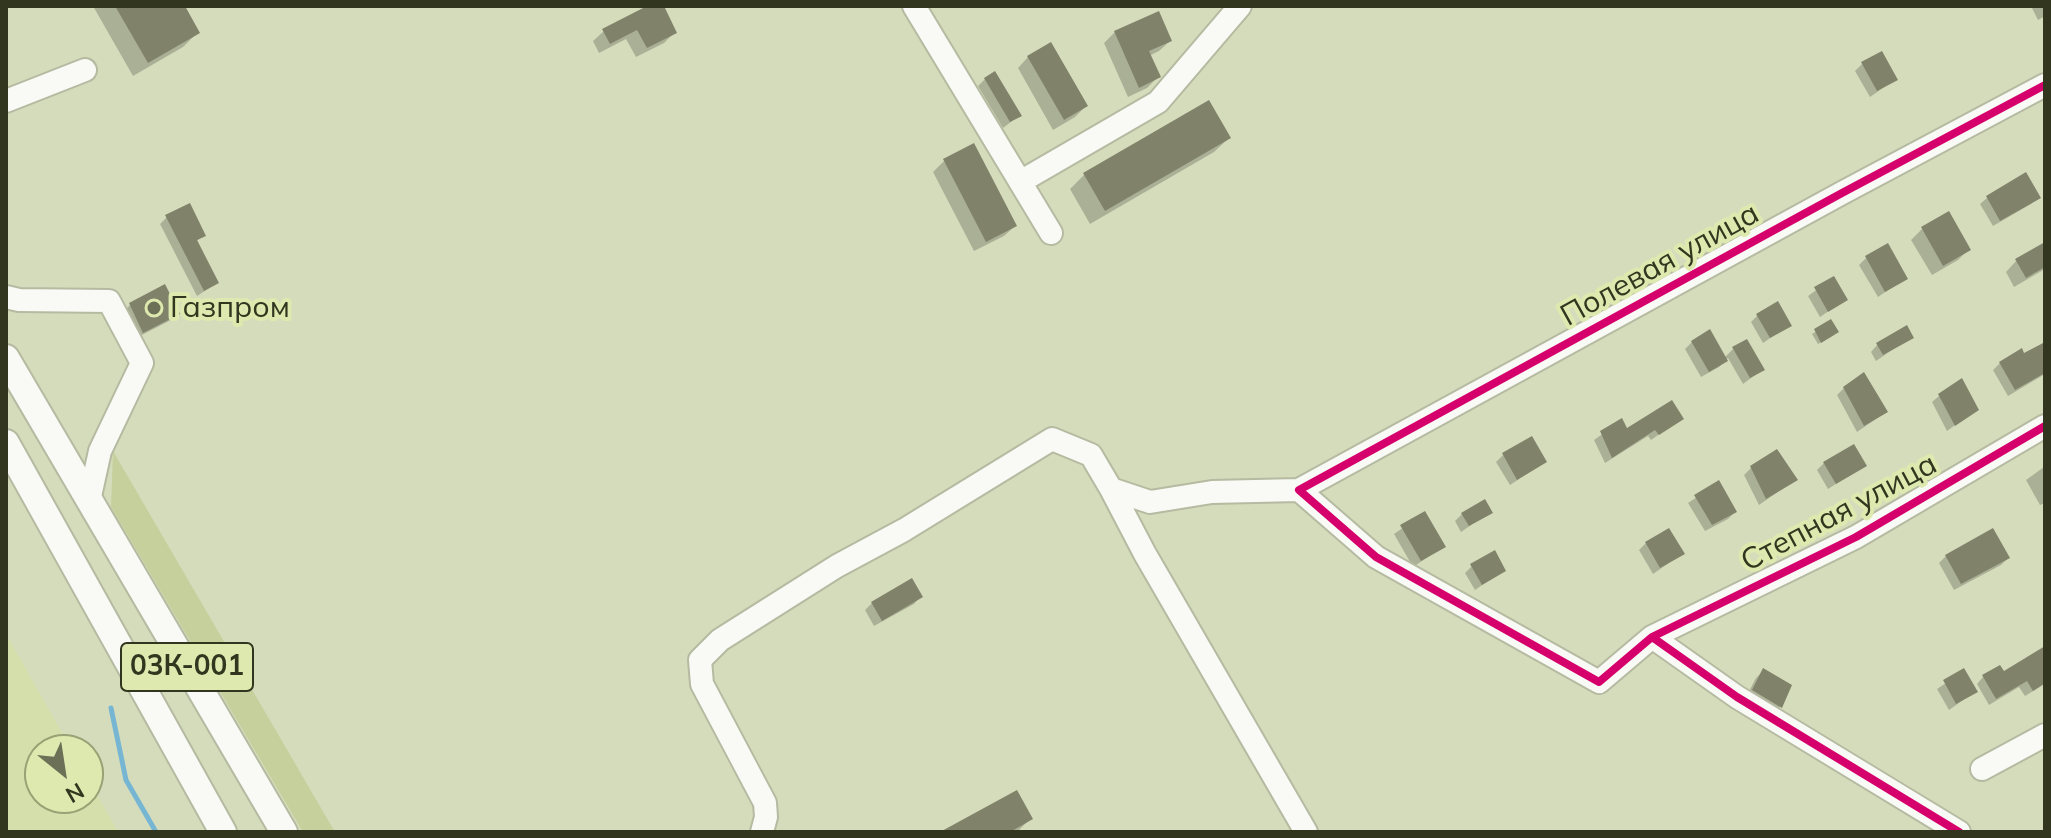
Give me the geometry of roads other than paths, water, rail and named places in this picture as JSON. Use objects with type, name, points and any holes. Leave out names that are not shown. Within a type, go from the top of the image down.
[{"type":"main road","name":"03К-001","points":[[6,358],[284,832]]},
{"type":"main road","name":"03К-001","points":[[6,443],[223,832]]},
{"type":"street","points":[[914,6],[1051,233]]},
{"type":"street","points":[[1020,182],[1158,102],[1240,6]]},
{"type":"street","points":[[6,101],[85,70]]},
{"type":"street","name":"Полевая улица","points":[[1299,490],[2045,85]]},
{"type":"street","points":[[6,297],[19,300],[109,301],[142,363],[100,451],[89,501]]},
{"type":"street","name":"Степная улица","points":[[1299,490],[1376,557],[1599,682],[1652,637],[1856,537],[2045,426]]},
{"type":"street","points":[[762,832],[766,817],[765,803],[702,684],[700,660],[720,640],[837,566],[904,530],[1052,439],[1091,455],[1306,832]]},
{"type":"street","points":[[1111,489],[1150,502],[1212,492],[1299,490]]},
{"type":"street","points":[[1652,637],[1737,697],[1959,832]]},
{"type":"street","points":[[1982,769],[2045,735]]},
{"type":"waterway","points":[[111,708],[126,780],[156,832]]},
{"type":"place","name":"Газпром","points":[[154,308]]}]
